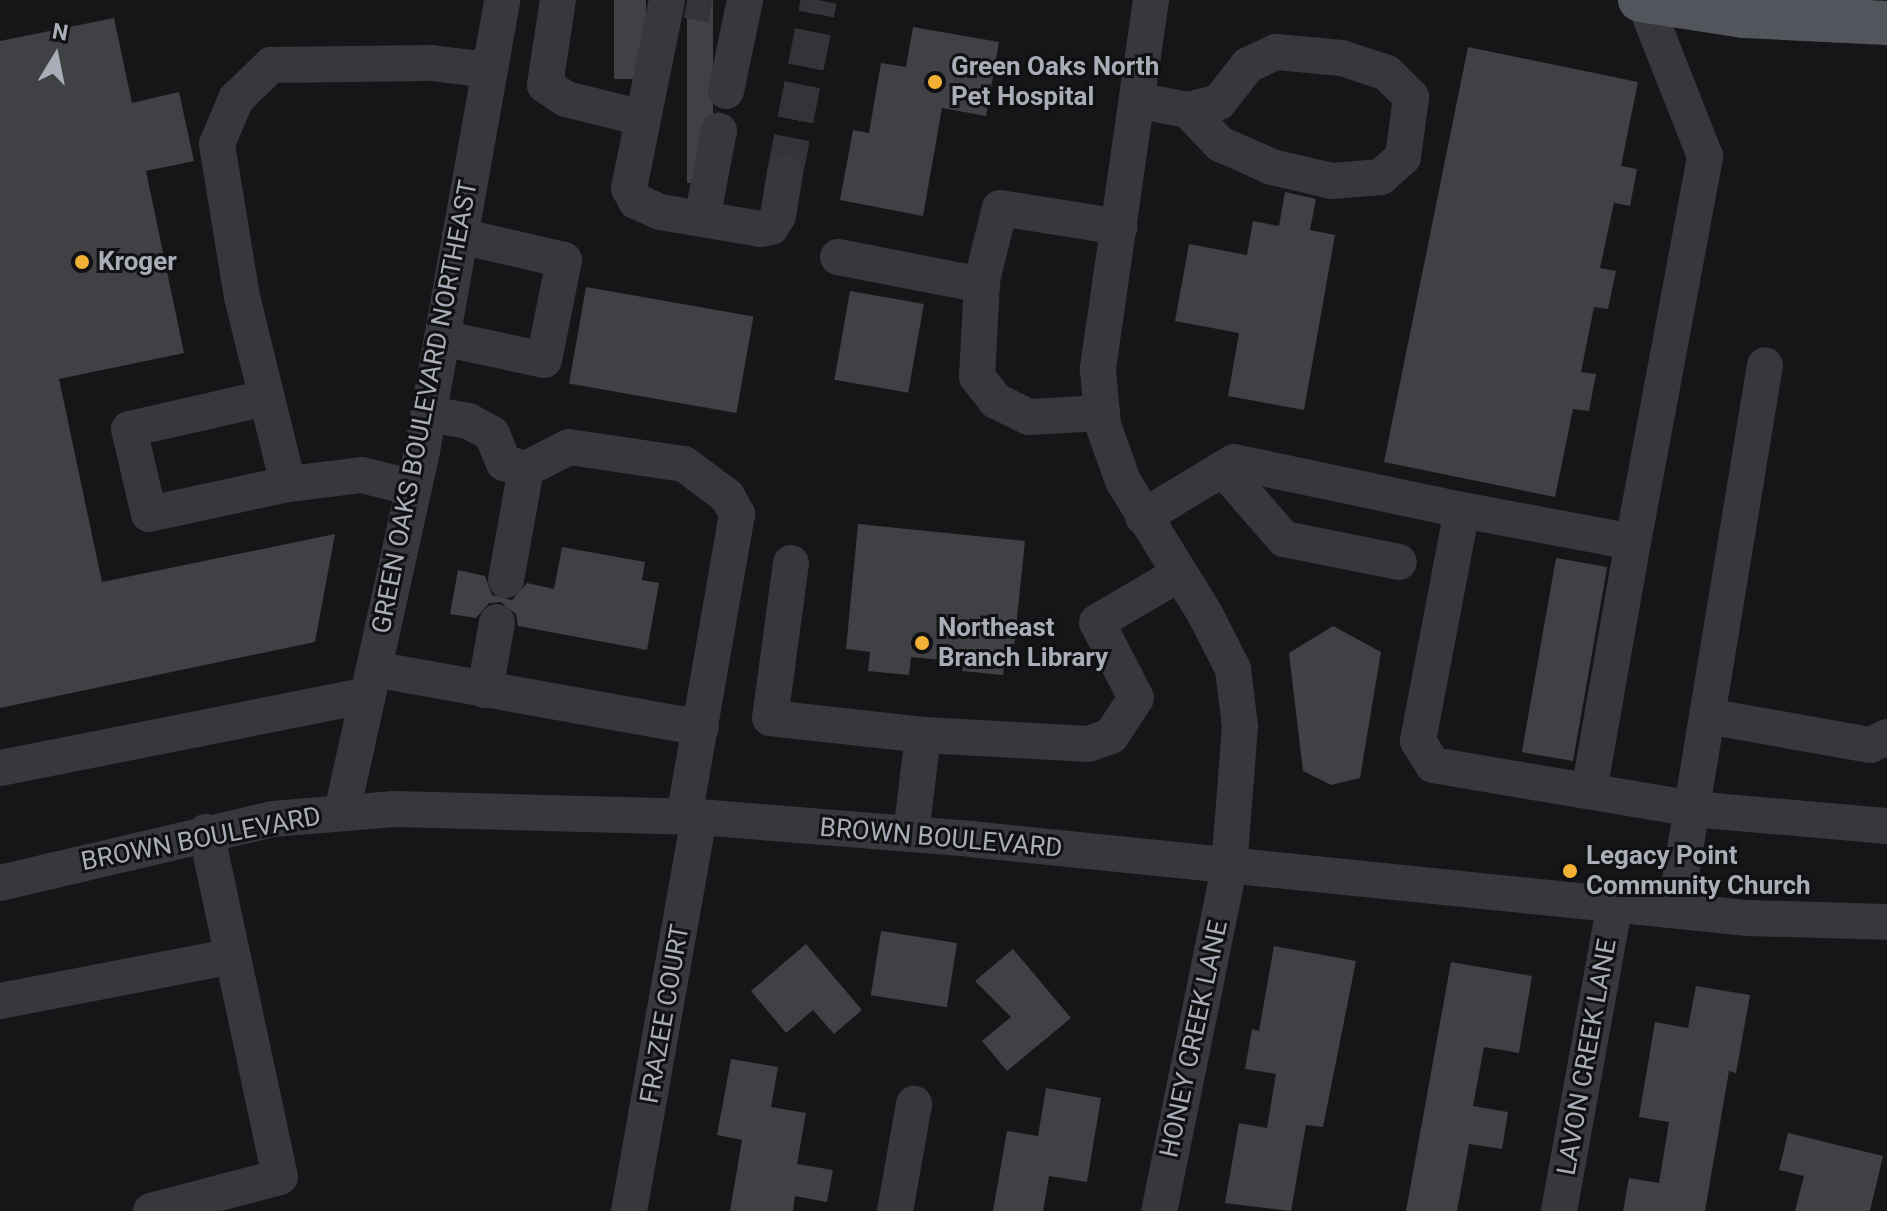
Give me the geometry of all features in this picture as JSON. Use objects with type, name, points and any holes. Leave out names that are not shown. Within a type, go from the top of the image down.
[{"type":"main road","points":[[1642,0],[1744,16],[1887,23]]},
{"type":"street","name":"GREEN OAKS BOULEVARD NORTHEAST","points":[[342,812],[429,414],[502,0]]},
{"type":"street","points":[[558,0],[545,85],[566,99],[643,118]]},
{"type":"street","points":[[667,0],[629,188],[636,201],[702,219],[771,227],[785,173]]},
{"type":"street","name":"HONEY CREEK LANE","points":[[1151,0],[1140,101],[1098,370],[1102,413],[1123,481],[1233,669],[1240,727],[1229,868],[1159,1211]]},
{"type":"street","points":[[1589,791],[1705,156],[1642,0]]},
{"type":"street","points":[[726,91],[733,5]]},
{"type":"street","points":[[1140,101],[1188,110],[1219,102],[1248,65],[1276,52],[1342,58],[1387,73],[1411,97],[1403,157],[1381,177],[1332,181],[1272,167],[1220,144],[1188,110]]},
{"type":"street","points":[[288,484],[242,297],[217,144],[236,99],[271,65],[431,63],[488,70]]},
{"type":"street","points":[[702,219],[719,131]]},
{"type":"street","points":[[1102,413],[1029,417],[996,401],[977,377],[982,285],[1000,208],[1120,227]]},
{"type":"street","points":[[442,338],[544,360],[564,260],[460,236]]},
{"type":"street","points":[[838,257],[982,285]]},
{"type":"street","points":[[1675,910],[1765,365]]},
{"type":"street","points":[[266,398],[129,429],[149,514],[288,484],[362,475],[414,488]]},
{"type":"street","points":[[429,414],[468,421],[492,434],[504,463],[526,469],[506,580]]},
{"type":"street","name":"FRAZEE COURT","points":[[526,469],[569,447],[684,464],[727,496],[737,514],[701,728],[692,817],[629,1211]]},
{"type":"street","points":[[1143,517],[1234,462],[1633,542]]},
{"type":"street","points":[[1223,469],[1284,539],[1399,562]]},
{"type":"street","points":[[1462,510],[1418,741],[1433,765],[1692,809],[1887,826]]},
{"type":"street","points":[[791,563],[770,718],[923,735],[1088,744],[1111,736],[1136,698],[1097,622],[1179,574]]},
{"type":"street","points":[[485,690],[497,622]]},
{"type":"street","points":[[0,768],[371,682],[485,690],[701,728]]},
{"type":"street","points":[[1707,716],[1870,745],[1887,737]]},
{"type":"street","points":[[911,834],[923,735]]},
{"type":"street","name":"BROWN BOULEVARD","points":[[0,883],[206,832],[342,812],[692,817],[911,834],[1675,910],[1887,922]]},
{"type":"street","points":[[151,1211],[280,1177],[206,832]]},
{"type":"street","name":"LAVON CREEK LANE","points":[[1559,1211],[1615,903]]},
{"type":"street","points":[[0,1001],[233,956]]},
{"type":"street","points":[[895,1211],[914,1104]]},
{"type":"building","points":[[614,0],[646,0],[646,79],[614,79]]},
{"type":"building","points":[[687,0],[713,0],[713,183],[687,183]]},
{"type":"building","points":[[114,18],[132,103],[179,92],[194,161],[146,171],[184,353],[59,379],[102,582],[335,534],[315,642],[0,708],[0,41]]},
{"type":"building","points":[[913,27],[999,42],[986,116],[942,108],[923,216],[840,200],[853,130],[869,133],[881,63],[906,67]]},
{"type":"building","points":[[1468,47],[1638,82],[1621,166],[1637,169],[1630,206],[1614,203],[1600,268],[1616,271],[1608,309],[1594,307],[1581,372],[1596,374],[1589,411],[1573,409],[1555,497],[1384,462]]},
{"type":"building","points":[[1285,192],[1316,199],[1310,230],[1335,235],[1304,410],[1228,396],[1239,333],[1175,321],[1189,244],[1247,255],[1253,221],[1279,226]]},
{"type":"building","points":[[586,287],[753,317],[736,413],[569,384]]},
{"type":"building","points":[[850,291],[924,304],[908,393],[834,380]]},
{"type":"building","points":[[858,524],[1025,541],[1014,647],[1006,646],[1003,675],[962,671],[963,662],[911,657],[909,675],[868,671],[870,652],[846,649]]},
{"type":"building","points":[[562,547],[645,562],[642,580],[659,583],[647,650],[518,626],[516,614],[501,602],[489,603],[476,618],[450,614],[458,570],[485,576],[492,595],[512,600],[527,583],[554,589]]},
{"type":"building","points":[[1556,558],[1607,567],[1573,761],[1522,752]]},
{"type":"building","points":[[1333,626],[1381,652],[1360,778],[1331,785],[1303,771],[1289,653]]},
{"type":"building","points":[[881,931],[957,943],[947,1007],[871,995]]},
{"type":"building","points":[[806,944],[862,1010],[834,1034],[813,1010],[786,1033],[751,991]]},
{"type":"building","points":[[1274,946],[1356,961],[1323,1127],[1306,1125],[1291,1211],[1225,1203],[1239,1123],[1267,1128],[1276,1074],[1245,1069],[1252,1029],[1259,1031]]},
{"type":"building","points":[[1013,949],[1071,1018],[1007,1071],[982,1041],[1011,1017],[975,981]]},
{"type":"building","points":[[1451,962],[1532,976],[1519,1053],[1484,1047],[1473,1106],[1508,1112],[1502,1149],[1469,1144],[1457,1211],[1406,1211]]},
{"type":"building","points":[[1696,986],[1750,995],[1736,1073],[1729,1071],[1705,1211],[1623,1211],[1629,1178],[1659,1183],[1669,1122],[1639,1117],[1655,1022],[1688,1028]]},
{"type":"building","points":[[731,1059],[778,1067],[771,1107],[806,1113],[797,1164],[833,1170],[827,1202],[795,1196],[793,1211],[730,1211],[742,1140],[717,1135]]},
{"type":"building","points":[[1046,1088],[1101,1098],[1087,1182],[1049,1176],[1043,1211],[993,1211],[1007,1131],[1038,1136]]},
{"type":"building","points":[[1788,1133],[1883,1156],[1870,1211],[1795,1211],[1804,1176],[1779,1170]]},
{"type":"tunnel","points":[[687,0],[712,5]]},
{"type":"tunnel","points":[[785,173],[819,0]]},
{"type":"place","name":"Green Oaks North Pet Hospital","points":[[935,82]]},
{"type":"place","name":"Kroger","points":[[82,262]]},
{"type":"place","name":"Northeast Branch Library","points":[[922,643]]},
{"type":"place","name":"Legacy Point Community Church","points":[[1570,871]]}]
